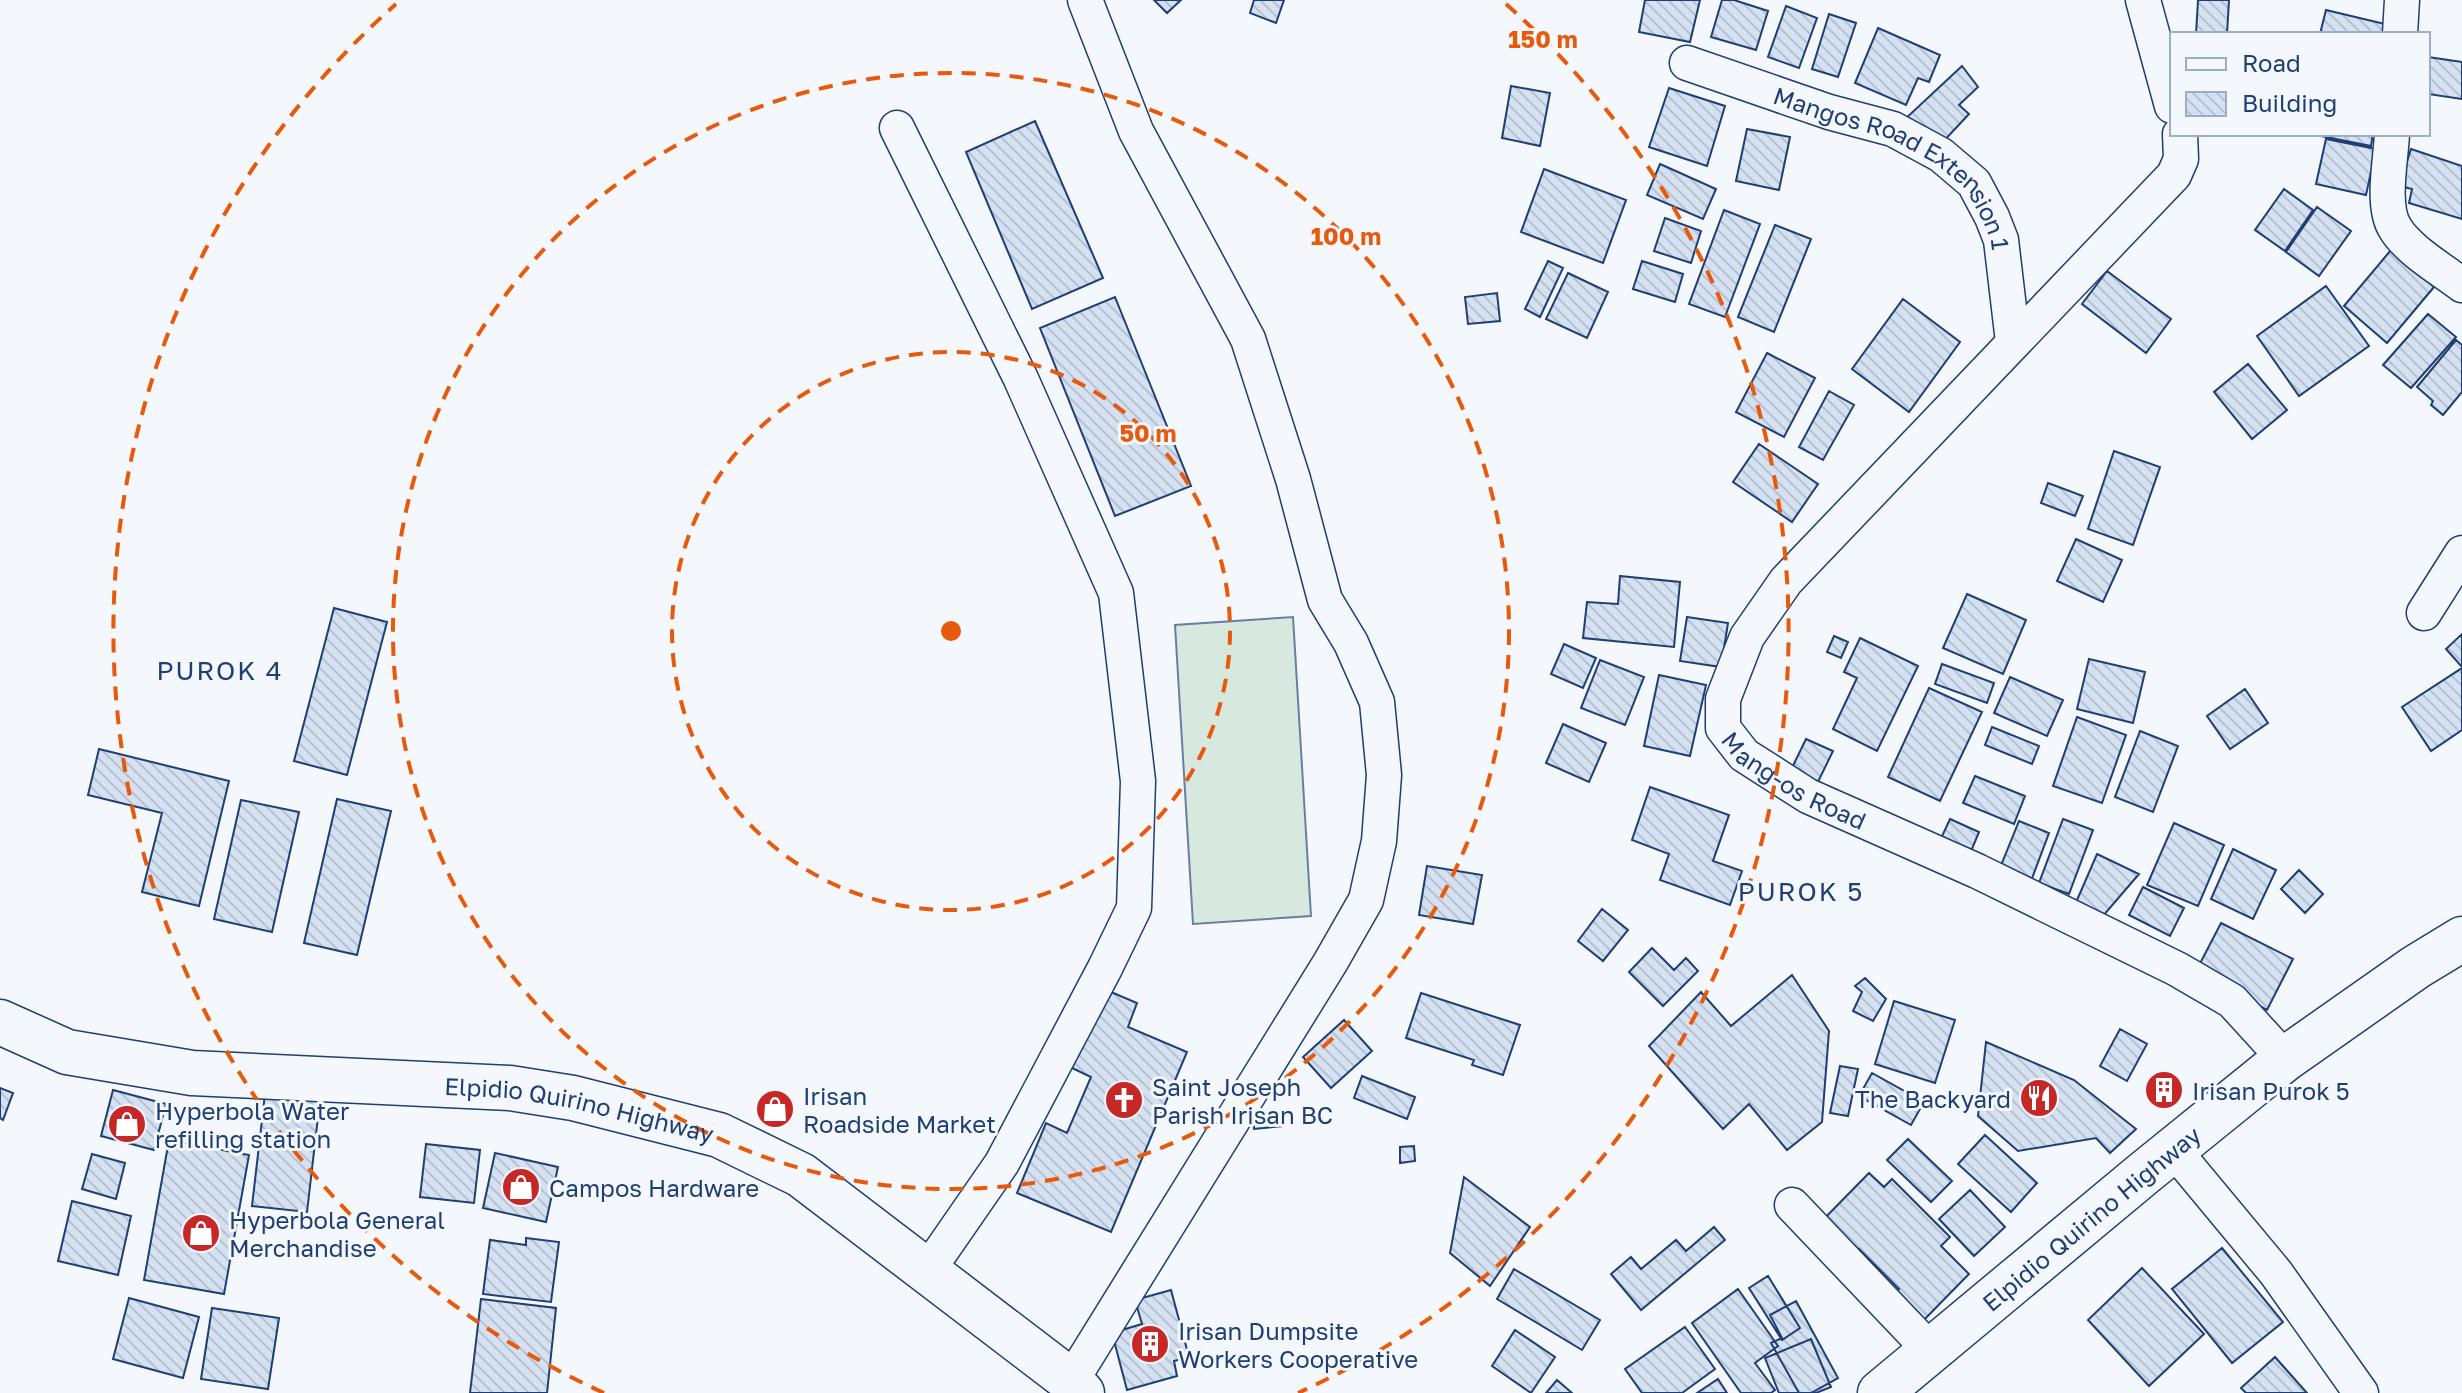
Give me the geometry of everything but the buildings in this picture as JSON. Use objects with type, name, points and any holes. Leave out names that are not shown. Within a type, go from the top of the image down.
[{"type":"highway","name":"Elpidio Quirino Highway","points":[[1880,1393],[2285,1059],[2416,967],[2462,939]]},
{"type":"highway","name":"Elpidio Quirino Highway","points":[[0,1022],[67,1052],[192,1073],[510,1088],[573,1098],[719,1135],[801,1175],[1077,1387]]},
{"type":"street","points":[[1077,1387],[1366,900],[1379,841],[1384,775],[1377,702],[1351,643],[1325,600],[1293,479],[1248,339],[1136,131],[1085,0]]},
{"type":"street","points":[[2143,0],[2170,99]]},
{"type":"street","points":[[2400,32],[2402,0]]},
{"type":"street","name":"Mangos Road Extension 1","points":[[1687,63],[1829,112],[1893,129],[1941,155],[1974,183],[2001,240],[2013,342]]},
{"type":"street","points":[[897,128],[1021,379],[1116,593],[1138,781],[1134,908],[1002,1163],[928,1270]]},
{"type":"street","name":"Mang-os Road","points":[[2180,136],[2181,159],[2174,175],[1786,581],[1747,637],[1723,699],[1723,728],[1744,755],[1808,796],[1977,871],[2177,969],[2232,1001],[2285,1059]]},
{"type":"street","points":[[2392,136],[2388,198],[2394,227],[2419,253],[2462,285]]},
{"type":"street","points":[[2424,613],[2462,553]]},
{"type":"street","points":[[2173,1149],[2276,1273],[2361,1393]]},
{"type":"street","points":[[1792,1205],[1931,1351]]},
{"type":"shaded area","points":[[1293,617],[1311,916],[1193,924],[1175,625]]},
{"type":"place","name":"Irisan Purok 5","points":[[2164,1090]]},
{"type":"place","name":"The Backyard","points":[[2039,1098]]},
{"type":"place","name":"Saint Joseph Parish Irisan BC","points":[[1124,1100]]},
{"type":"place","name":"Irisan Roadside Market","points":[[775,1109]]},
{"type":"place","name":"Hyperbola Water refilling station","points":[[127,1124]]},
{"type":"place","name":"Campos Hardware","points":[[521,1187]]},
{"type":"place","name":"Hyperbola General Merchandise","points":[[201,1233]]},
{"type":"place","name":"Irisan Dumpsite Workers Cooperative","points":[[1150,1344]]},
{"type":"district","name":"PUROK 4","points":[[220,670]]},
{"type":"district","name":"PUROK 5","points":[[1801,891]]}]
